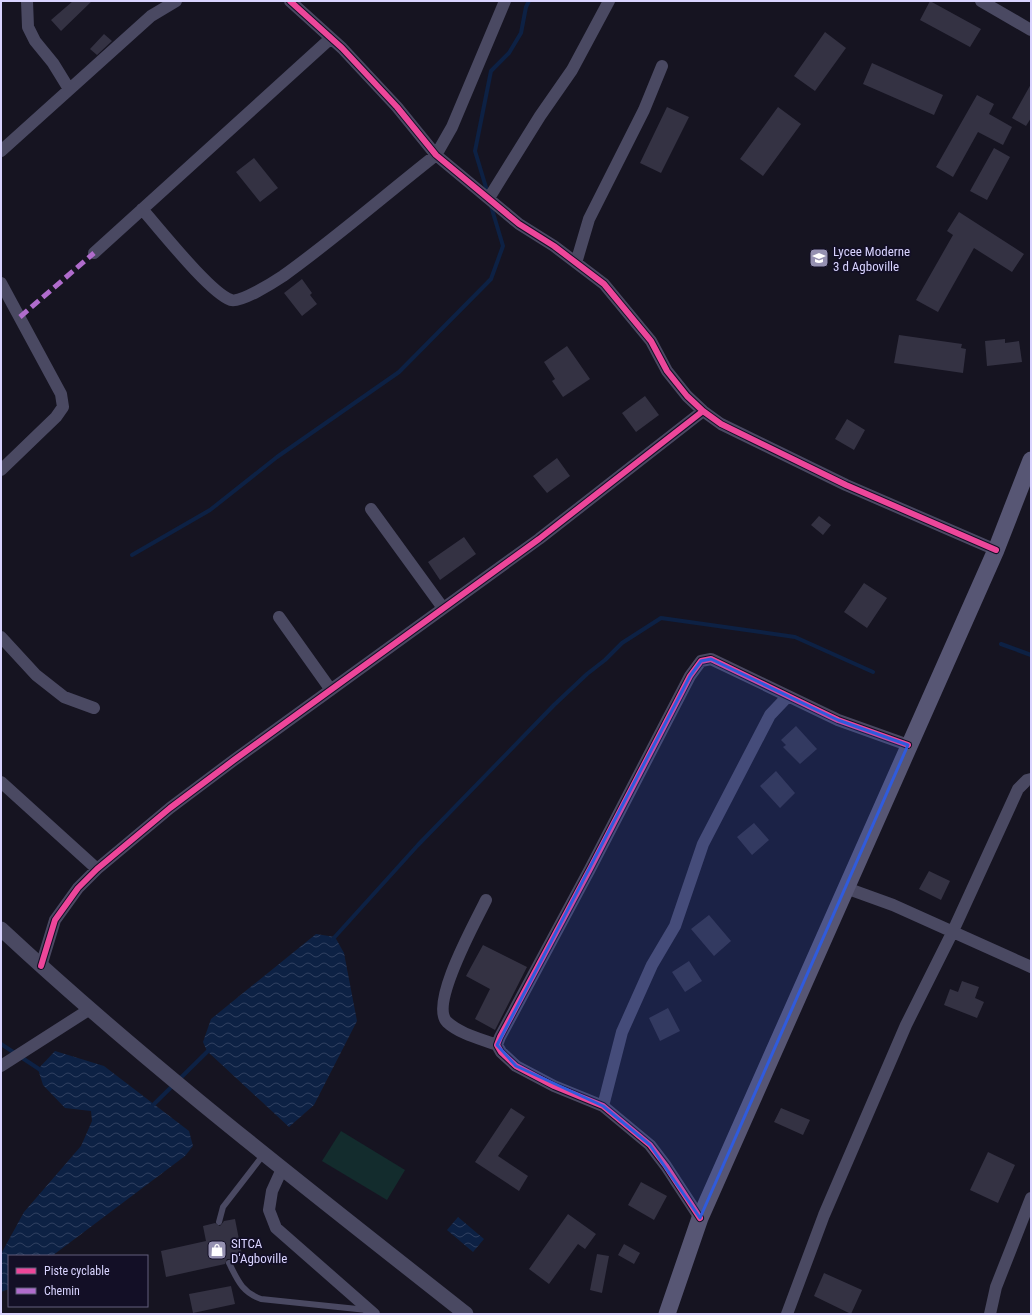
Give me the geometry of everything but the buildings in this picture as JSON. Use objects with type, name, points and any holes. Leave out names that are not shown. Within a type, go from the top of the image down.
[{"type":"main road","points":[[667,1314],[700,1218],[908,745],[996,550],[1031,460]]},
{"type":"street","points":[[28,1],[28,27],[35,41],[53,63],[69,89]]},
{"type":"street","points":[[1,151],[151,16],[176,1]]},
{"type":"street","points":[[290,1],[331,38],[397,107],[436,156],[519,224],[554,246],[604,284],[651,341],[667,371],[687,396],[703,411],[721,424],[846,485],[996,550]]},
{"type":"street","points":[[142,209],[190,263],[221,294],[232,300],[244,298],[282,277],[436,156],[452,127],[505,1]]},
{"type":"street","points":[[489,198],[540,116],[572,70],[609,1]]},
{"type":"street","points":[[981,1],[1031,30]]},
{"type":"street","points":[[94,253],[331,38]]},
{"type":"street","points":[[576,263],[589,219],[644,110],[662,66]]},
{"type":"street","points":[[1,283],[60,394],[63,407],[56,416],[1,470]]},
{"type":"street","points":[[41,966],[55,920],[78,888],[96,869],[227,765],[539,539],[703,411]]},
{"type":"street","points":[[371,509],[443,608]]},
{"type":"street","points":[[279,617],[331,690]]},
{"type":"street","points":[[1,637],[36,675],[64,697],[94,708]]},
{"type":"street","points":[[498,1045],[500,1037],[590,869],[690,676],[701,661],[711,658],[838,720],[908,745]]},
{"type":"street","points":[[603,1106],[622,1032],[652,965],[675,926],[703,844],[770,715],[788,696]]},
{"type":"street","points":[[787,1314],[824,1215],[903,1033],[953,931],[1018,788],[1031,779]]},
{"type":"street","points":[[1,782],[96,869]]},
{"type":"street","points":[[846,888],[893,905],[1031,967]]},
{"type":"street","points":[[486,900],[447,983],[442,1005],[443,1016],[447,1022],[466,1033],[498,1045],[502,1052],[516,1066],[554,1086],[603,1106],[650,1145],[666,1166],[700,1218]]},
{"type":"street","points":[[1,929],[90,1010],[180,1087],[466,1314]]},
{"type":"street","points":[[1,1066],[90,1010]]},
{"type":"street","points":[[282,1168],[272,1191],[269,1210],[276,1228],[371,1312]]},
{"type":"street","points":[[990,1314],[996,1287],[1031,1198]]},
{"type":"lane","points":[[219,1222],[223,1207],[264,1154]]},
{"type":"lane","points":[[229,1263],[238,1281],[246,1290],[250,1294],[262,1299],[371,1312]]},
{"type":"highlighted area","points":[[711,659],[838,720],[908,745],[700,1218],[650,1145],[603,1106],[516,1066],[497,1045],[690,676],[701,661]]},
{"type":"green space","points":[[341,1131],[405,1170],[387,1200],[322,1161]]},
{"type":"water","points":[[316,934],[335,937],[344,953],[357,1021],[314,1105],[289,1127],[207,1051],[203,1042],[211,1019]]},
{"type":"water","points":[[55,1051],[104,1066],[189,1131],[193,1146],[185,1156],[53,1255],[8,1255],[8,1289],[1,1292],[1,1254],[24,1212],[81,1146],[92,1121],[91,1111],[65,1108],[43,1085],[38,1069]]},
{"type":"water","points":[[458,1217],[484,1239],[473,1252],[447,1230]]},
{"type":"waterway","points":[[488,194],[475,151],[491,71],[509,53],[521,33],[526,7],[529,1]]},
{"type":"waterway","points":[[132,555],[210,510],[277,457],[399,372],[491,279],[503,246],[491,206]]},
{"type":"waterway","points":[[332,940],[418,845],[554,705],[622,643],[661,618],[795,637],[873,672]]},
{"type":"waterway","points":[[1001,644],[1031,655]]},
{"type":"waterway","points":[[1,1044],[42,1071]]},
{"type":"waterway","points":[[151,1107],[210,1049]]},
{"type":"marked path","points":[[20,317],[94,253]]},
{"type":"cycle path","points":[[290,1],[342,48],[397,107],[436,155],[519,224],[554,246],[604,284],[651,341],[667,371],[687,396],[703,411],[721,424],[846,485],[996,550]]},
{"type":"cycle path","points":[[41,966],[55,920],[78,888],[97,869],[170,808],[539,539],[703,411]]},
{"type":"cycle path","points":[[700,1218],[666,1166],[650,1145],[603,1106],[554,1086],[516,1066],[501,1052],[497,1045],[500,1037],[590,869],[690,676],[701,661],[711,659],[838,720],[908,745]]},
{"type":"place","name":"Lycee Moderne 3 d Agboville","points":[[819,258]]},
{"type":"place","name":"SITCA D'Agboville","points":[[217,1250]]}]
